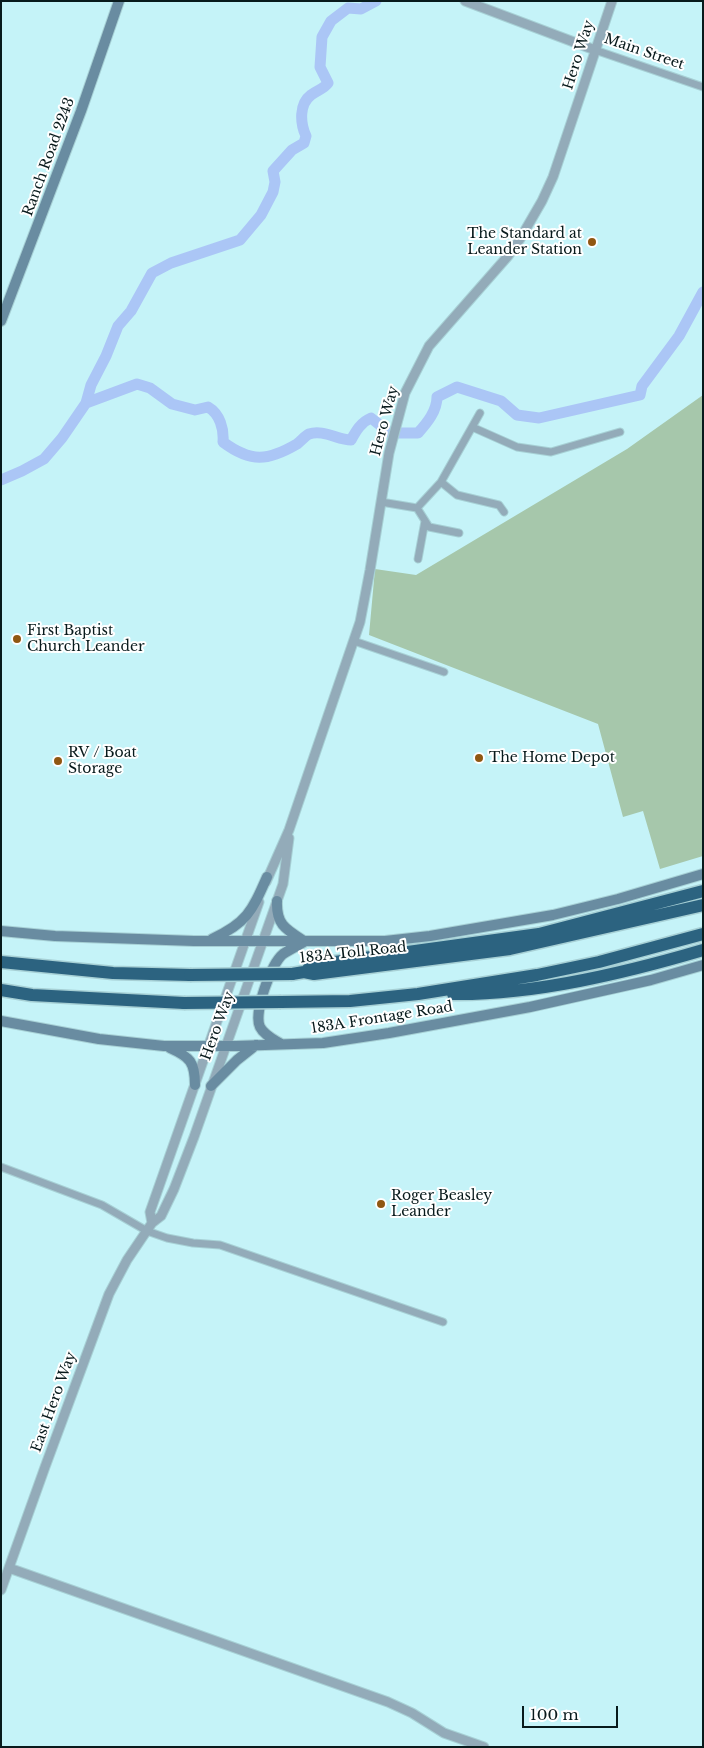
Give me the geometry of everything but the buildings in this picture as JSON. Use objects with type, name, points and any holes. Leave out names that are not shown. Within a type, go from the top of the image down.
[{"type":"highway","points":[[298,973],[314,966],[539,934],[703,891]]},
{"type":"highway","name":"183A Toll Road","points":[[1,962],[113,973],[190,975],[314,974],[510,949],[703,905]]},
{"type":"highway","points":[[1,990],[42,996],[184,1004],[350,1001],[418,994],[537,975],[599,962],[703,934]]},
{"type":"highway","points":[[418,994],[476,994],[538,987],[643,968],[703,950]]},
{"type":"main road","name":"Ranch Road 2243","points":[[1,321],[81,111],[119,1]]},
{"type":"main road","points":[[1,931],[56,936],[209,941],[384,941],[439,934],[554,914],[618,899],[703,874]]},
{"type":"main road","points":[[209,941],[244,920],[253,908],[267,877]]},
{"type":"main road","points":[[277,901],[278,920],[304,942]]},
{"type":"main road","points":[[283,1044],[263,1032],[259,1025],[258,1014],[270,972],[276,962],[283,954],[304,942]]},
{"type":"main road","name":"183A Frontage Road","points":[[1,1021],[99,1039],[164,1046],[323,1043],[484,1016],[651,980],[703,965]]},
{"type":"main road","points":[[211,1086],[237,1060],[256,1045]]},
{"type":"main road","points":[[164,1046],[184,1054],[191,1062],[195,1071],[195,1085]]},
{"type":"street","name":"Hero Way","points":[[150,1227],[150,1212],[267,877],[289,830],[360,622],[391,444],[405,393],[429,346],[508,256],[539,207],[553,177],[612,1]]},
{"type":"street","name":"Main Street","points":[[467,2],[595,50],[703,87]]},
{"type":"street","points":[[417,508],[441,482],[480,412]]},
{"type":"street","points":[[472,427],[517,448],[551,452],[620,432]]},
{"type":"street","points":[[441,482],[457,495],[499,505],[504,512]]},
{"type":"street","points":[[381,502],[417,508],[429,527],[459,534]]},
{"type":"street","points":[[418,559],[425,521]]},
{"type":"street","points":[[354,641],[444,672]]},
{"type":"street","name":"Hero Way","points":[[150,1227],[161,1216],[174,1189],[283,884],[289,830]]},
{"type":"street","points":[[1,1167],[102,1205],[133,1224],[150,1227],[167,1238],[194,1244],[220,1245],[443,1322]]},
{"type":"street","name":"East Hero Way","points":[[1,1590],[109,1294],[127,1260],[150,1227]]},
{"type":"street","points":[[9,1568],[388,1702],[412,1713],[444,1733],[484,1747]]},
{"type":"green space","points":[[703,395],[703,856],[660,869],[643,811],[623,817],[598,724],[369,635],[375,569],[416,575],[627,449]]},
{"type":"waterway","points":[[1,480],[44,459],[62,438],[86,403],[91,385],[106,356],[118,326],[131,311],[152,273],[171,263],[240,240],[261,215],[273,192],[275,182],[273,171],[292,150],[304,143],[306,136],[302,114],[304,103],[311,95],[328,83],[320,67],[322,37],[331,21],[348,8],[361,9],[376,1]]},
{"type":"waterway","points":[[86,403],[137,384],[150,388],[172,404],[195,410],[208,407],[216,414],[220,422],[223,442],[242,454],[260,457],[287,450],[309,434],[314,433],[351,440],[362,424],[371,418],[390,433],[418,433],[433,412],[437,397],[457,387],[501,401],[517,415],[539,418],[640,395],[642,386],[679,336],[703,292]]},
{"type":"place","name":"The Standard at Leander Station","points":[[592,242]]},
{"type":"place","name":"First Baptist Church Leander","points":[[17,639]]},
{"type":"place","name":"The Home Depot","points":[[479,758]]},
{"type":"place","name":"RV / Boat Storage","points":[[58,761]]},
{"type":"place","name":"Roger Beasley Leander","points":[[381,1204]]}]
